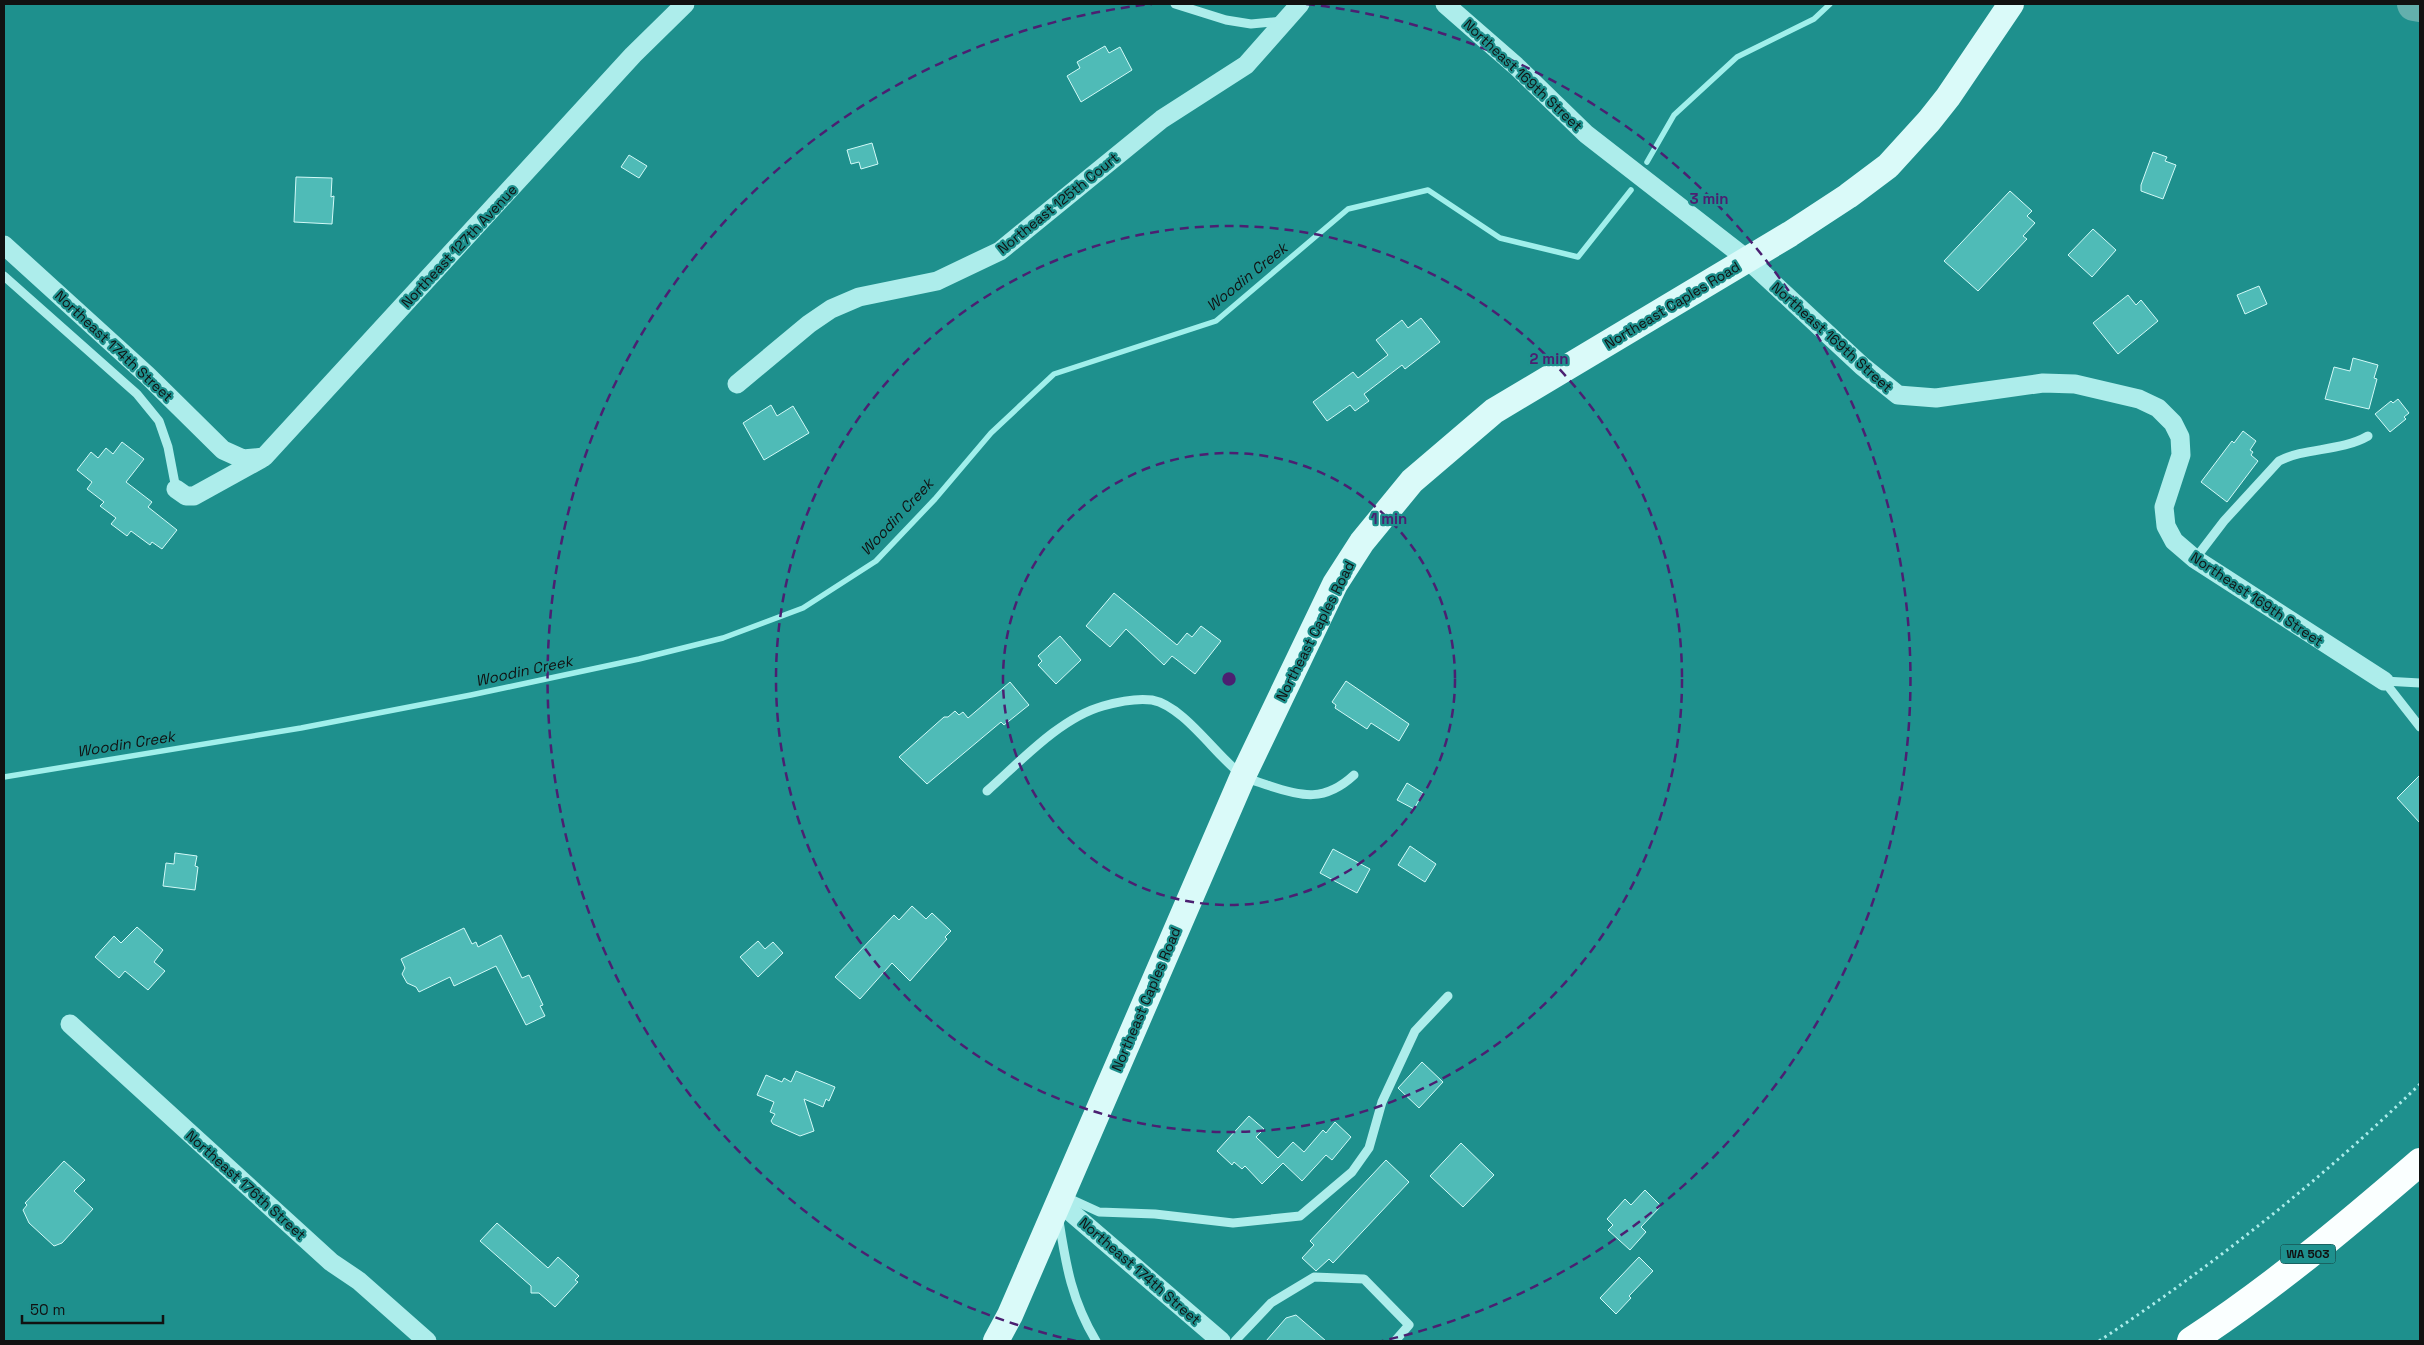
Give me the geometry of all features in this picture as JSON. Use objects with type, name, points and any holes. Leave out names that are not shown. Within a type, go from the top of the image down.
[{"type":"highway","name":"WA 503","points":[[2191,1341],[2279,1277],[2365,1210],[2420,1162]]},
{"type":"main road","name":"Northeast Caples Road","points":[[996,1341],[1010,1315],[1243,776],[1335,584],[1362,542],[1412,481],[1494,411],[1748,260],[1826,211],[1888,166],[1948,97],[2011,4]]},
{"type":"street","name":"Northeast 127th Avenue","points":[[176,489],[186,496],[194,496],[264,457],[634,55],[685,4]]},
{"type":"street","name":"Northeast 125th Court","points":[[737,384],[809,324],[831,309],[859,297],[937,282],[1000,251],[1162,119],[1246,66],[1300,4]]},
{"type":"street","name":"Northeast 169th Street","points":[[1445,4],[1516,66],[1586,134],[1748,260],[1862,366],[1898,395],[1936,398],[2043,383],[2075,384],[2139,399],[2158,408],[2173,423],[2180,437],[2182,455],[2164,507],[2166,526],[2174,540],[2195,559],[2384,681]]},
{"type":"street","name":"Northeast 174th Street","points":[[4,245],[146,375],[223,450],[243,459],[264,457]]},
{"type":"street","name":"Northeast 176th Street","points":[[70,1024],[331,1262],[359,1281],[427,1341]]},
{"type":"street","name":"Northeast 174th Street","points":[[1059,1201],[1221,1341]]},
{"type":"lane","points":[[1175,4],[1226,20],[1251,24],[1286,21]]},
{"type":"lane","points":[[4,276],[137,394],[160,421],[168,447],[176,489]]},
{"type":"lane","points":[[2195,559],[2219,527],[2279,461],[2290,455],[2340,446],[2368,436]]},
{"type":"lane","points":[[2384,681],[2420,683]]},
{"type":"lane","points":[[2384,681],[2420,727]]},
{"type":"lane","points":[[987,791],[1061,726],[1101,706],[1130,701],[1153,700],[1177,713],[1243,776],[1292,794],[1308,796],[1322,794],[1342,787],[1354,775]]},
{"type":"lane","points":[[1096,1341],[1085,1322],[1071,1289],[1064,1256],[1059,1201],[1099,1212],[1156,1214],[1233,1224],[1300,1216],[1352,1172],[1369,1148],[1382,1102],[1415,1032],[1448,996]]},
{"type":"lane","points":[[1235,1341],[1271,1303],[1314,1278],[1364,1279],[1409,1325],[1395,1341]]},
{"type":"path","points":[[2099,1341],[2242,1240],[2372,1131],[2420,1084]]},
{"type":"building","points":[[1105,46],[1109,53],[1120,47],[1132,70],[1081,102],[1067,76],[1080,68],[1077,62]]},
{"type":"building","points":[[872,143],[878,164],[861,169],[859,162],[851,164],[847,150]]},
{"type":"building","points":[[2153,152],[2167,157],[2165,161],[2176,165],[2163,199],[2141,191],[2141,185]]},
{"type":"building","points":[[629,155],[647,166],[639,178],[621,167]]},
{"type":"building","points":[[296,177],[332,178],[331,197],[334,196],[332,224],[294,222]]},
{"type":"building","points":[[2010,191],[2032,211],[2027,216],[2035,223],[2023,236],[2027,239],[1978,291],[1944,261]]},
{"type":"building","points":[[2093,229],[2116,250],[2092,277],[2068,255]]},
{"type":"building","points":[[2259,286],[2267,304],[2245,314],[2237,295]]},
{"type":"building","points":[[2128,295],[2136,305],[2141,300],[2158,321],[2118,354],[2093,323]]},
{"type":"building","points":[[1421,318],[1440,342],[1405,369],[1402,365],[1364,394],[1369,401],[1355,411],[1350,405],[1327,421],[1313,402],[1353,372],[1358,378],[1388,355],[1376,340],[1402,320],[1408,328]]},
{"type":"building","points":[[2353,358],[2378,365],[2374,378],[2377,379],[2369,409],[2325,399],[2334,367],[2350,371]]},
{"type":"building","points":[[2398,399],[2409,413],[2404,417],[2406,419],[2390,432],[2375,414],[2391,401],[2393,403]]},
{"type":"building","points":[[771,405],[777,416],[793,406],[809,433],[764,460],[743,423]]},
{"type":"building","points":[[2243,431],[2256,441],[2250,450],[2253,452],[2251,455],[2258,461],[2227,502],[2201,482],[2232,441],[2234,443]]},
{"type":"building","points":[[122,442],[144,459],[126,482],[152,502],[148,507],[177,530],[162,549],[152,542],[150,545],[131,531],[127,536],[111,524],[116,518],[100,506],[104,502],[87,489],[92,482],[77,470],[91,452],[98,458],[106,448],[113,454]]},
{"type":"building","points":[[1114,593],[1177,645],[1187,633],[1192,637],[1201,626],[1221,641],[1195,674],[1172,656],[1164,665],[1126,629],[1110,647],[1086,626]]},
{"type":"building","points":[[1060,636],[1081,660],[1056,684],[1038,665],[1042,661],[1038,656]]},
{"type":"building","points":[[1346,681],[1409,724],[1399,741],[1371,723],[1367,729],[1335,708],[1336,705],[1332,702]]},
{"type":"building","points":[[1010,682],[1029,705],[1004,725],[1001,722],[927,784],[899,757],[944,717],[948,717],[955,711],[959,715],[963,712],[968,718]]},
{"type":"building","points":[[2420,775],[2420,823],[2397,798]]},
{"type":"building","points":[[1407,783],[1423,793],[1414,809],[1397,800]]},
{"type":"building","points":[[1410,846],[1436,864],[1425,882],[1398,865]]},
{"type":"building","points":[[1333,849],[1370,869],[1357,893],[1320,873]]},
{"type":"building","points":[[175,853],[197,856],[195,866],[198,867],[195,890],[163,886],[166,863],[174,864]]},
{"type":"building","points":[[912,906],[926,919],[932,913],[951,931],[945,937],[947,939],[910,981],[892,963],[860,999],[835,977],[894,915],[899,920]]},
{"type":"building","points":[[137,927],[163,950],[154,962],[165,971],[148,990],[125,971],[119,978],[95,957],[114,936],[121,943]]},
{"type":"building","points":[[464,928],[472,944],[476,942],[478,947],[501,935],[522,978],[529,975],[543,1005],[540,1006],[545,1016],[526,1025],[496,966],[454,986],[450,977],[419,992],[416,987],[407,983],[402,974],[405,968],[401,959]]},
{"type":"building","points":[[758,941],[765,949],[773,942],[783,953],[758,977],[740,957]]},
{"type":"building","points":[[1422,1062],[1443,1082],[1419,1108],[1398,1088]]},
{"type":"building","points":[[796,1071],[835,1087],[829,1101],[826,1099],[823,1107],[804,1099],[814,1131],[800,1136],[773,1124],[771,1121],[775,1114],[770,1112],[774,1102],[757,1095],[766,1075],[782,1082],[784,1078],[791,1082]]},
{"type":"building","points":[[1249,1116],[1264,1129],[1256,1137],[1278,1158],[1293,1142],[1304,1152],[1323,1130],[1326,1133],[1335,1122],[1351,1137],[1332,1160],[1326,1155],[1302,1181],[1283,1163],[1262,1184],[1245,1166],[1242,1169],[1234,1162],[1232,1165],[1217,1151]]},
{"type":"building","points":[[1461,1143],[1494,1175],[1463,1207],[1430,1176]]},
{"type":"building","points":[[1386,1160],[1409,1182],[1333,1263],[1329,1259],[1316,1271],[1302,1258],[1314,1245],[1310,1241]]},
{"type":"building","points":[[64,1161],[85,1180],[74,1191],[93,1209],[62,1243],[54,1246],[29,1223],[23,1210],[27,1205],[25,1203]]},
{"type":"building","points":[[1645,1190],[1661,1206],[1641,1227],[1646,1232],[1630,1250],[1608,1230],[1613,1225],[1607,1219],[1625,1199],[1631,1205]]},
{"type":"building","points":[[497,1223],[548,1268],[558,1257],[579,1276],[575,1280],[578,1282],[555,1307],[539,1293],[531,1293],[531,1286],[480,1241]]},
{"type":"building","points":[[1639,1257],[1653,1271],[1629,1296],[1631,1298],[1616,1314],[1600,1298]]},
{"type":"building","points":[[1296,1315],[1326,1341],[1266,1341],[1286,1318]]},
{"type":"waterway","name":"Woodin Creek","points":[[1647,162],[1674,115],[1737,57],[1814,19],[1830,4]]},
{"type":"waterway","points":[[2414,4],[2420,5]]},
{"type":"waterway","name":"Woodin Creek","points":[[4,777],[301,728],[471,695],[639,659],[723,638],[803,608],[876,561],[935,499],[991,433],[1054,374],[1216,321],[1348,209],[1428,190],[1500,238],[1578,257],[1631,190]]}]
